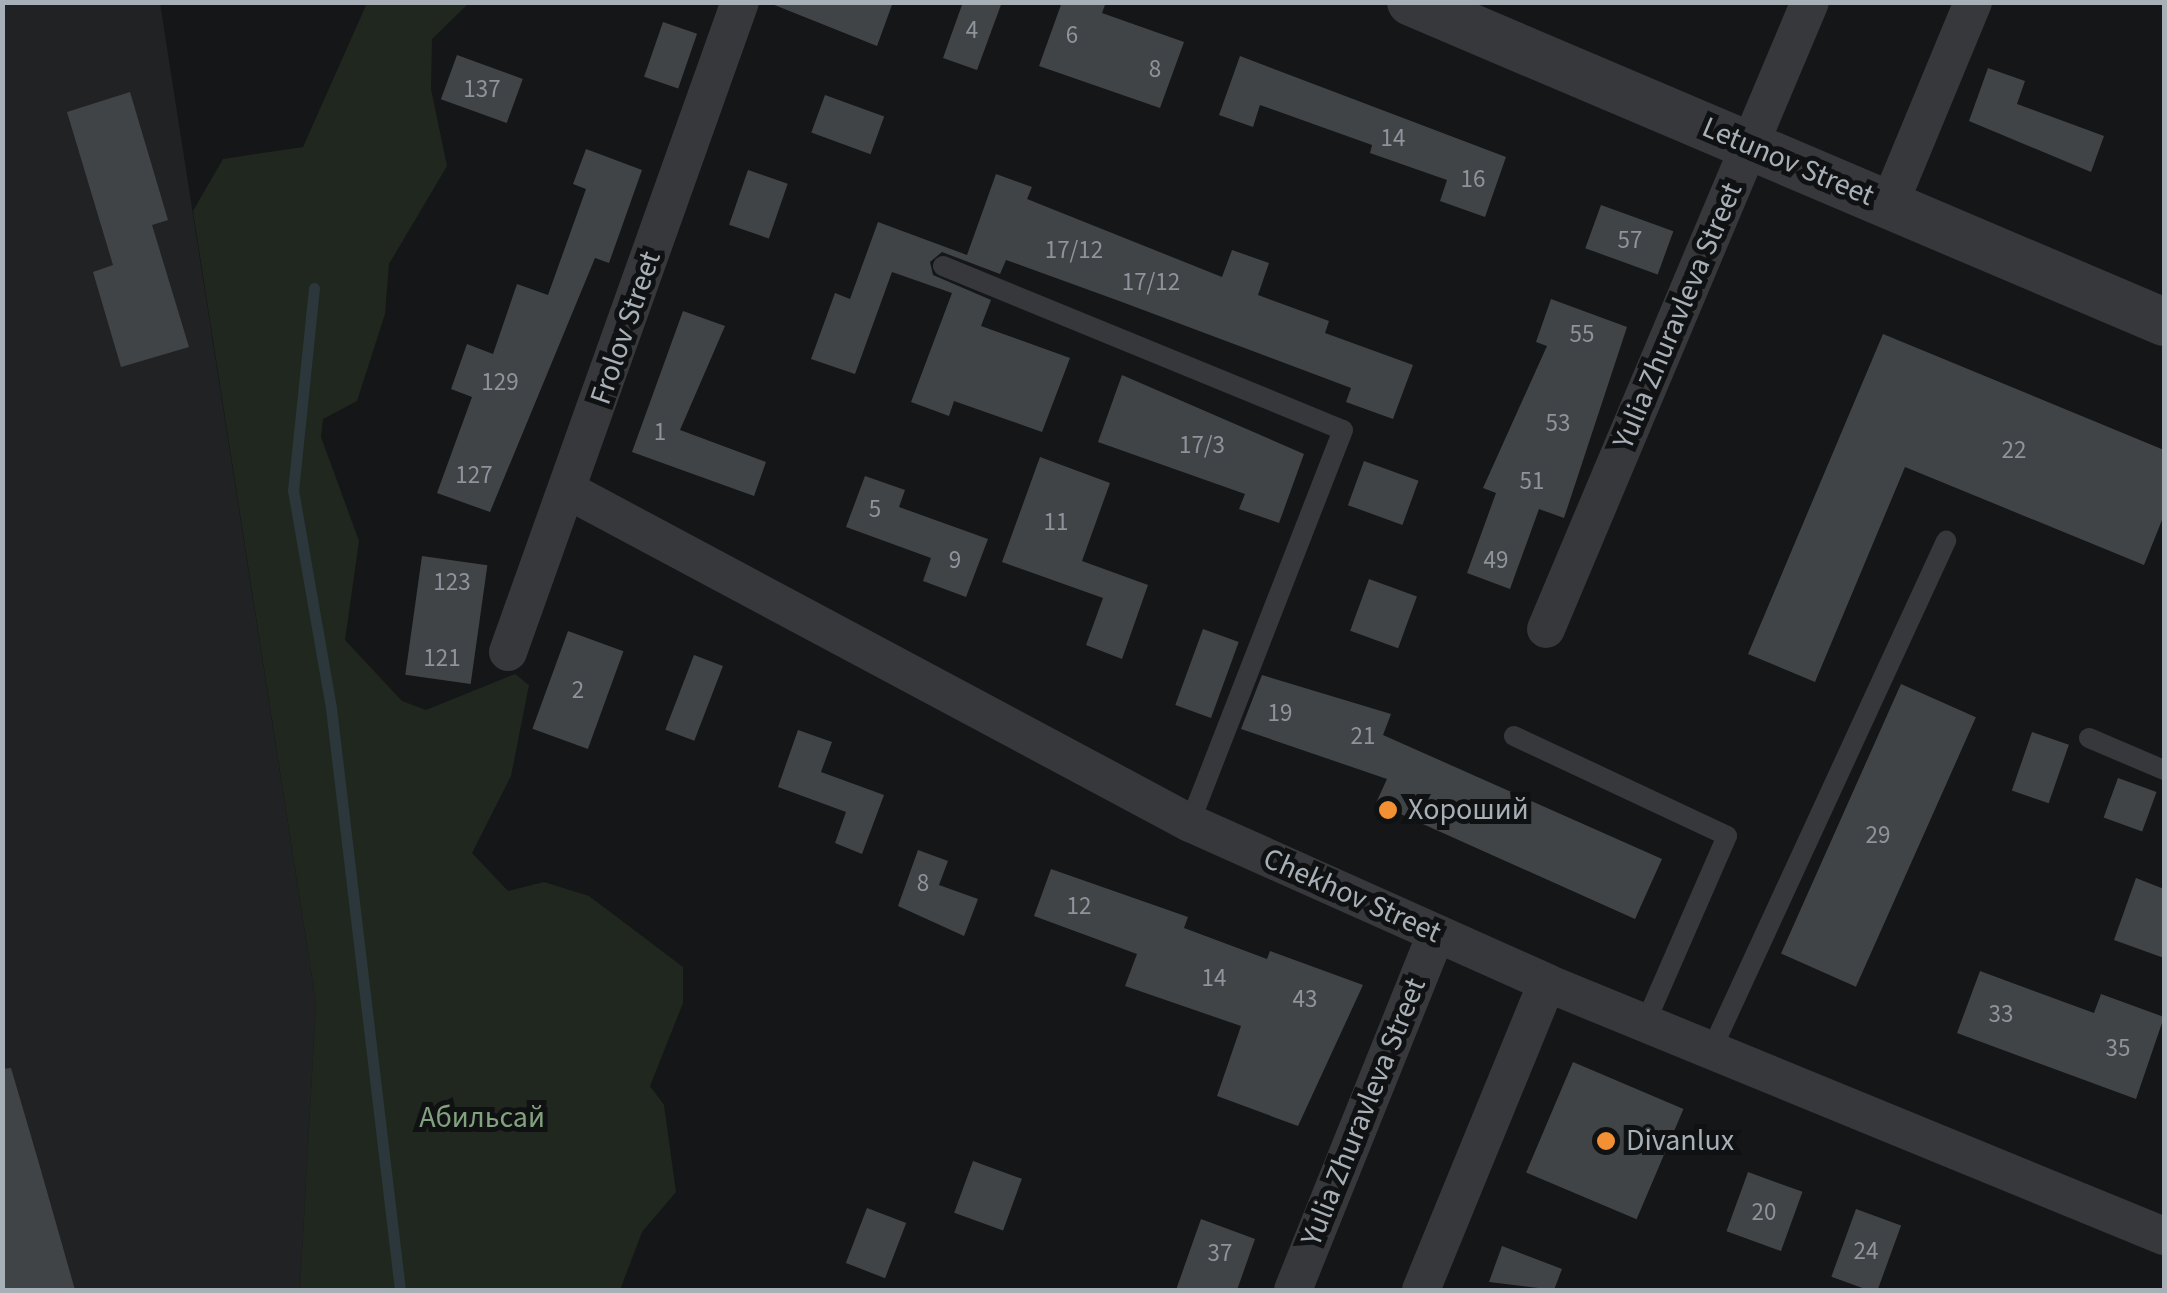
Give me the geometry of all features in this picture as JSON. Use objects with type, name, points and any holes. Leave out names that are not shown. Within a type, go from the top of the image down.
[{"type":"street","name":"Frolov Street","points":[[508,652],[740,2]]},
{"type":"street","name":"Letunov Street","points":[[1411,2],[2164,322]]},
{"type":"street","name":"Yulia Zhuravleva Street","points":[[1546,629],[1810,2]]},
{"type":"street","points":[[1889,205],[1973,2]]},
{"type":"street","name":"Chekhov Street","points":[[568,492],[1190,822],[1547,984],[2164,1236]]},
{"type":"street","name":"Yulia Zhuravleva Street","points":[[1294,1290],[1436,934]]},
{"type":"street","points":[[1422,1290],[1547,984]]},
{"type":"lane","points":[[943,266],[1344,430],[1190,822]]},
{"type":"lane","points":[[1711,1051],[1946,541]]},
{"type":"lane","points":[[1514,736],[1727,836],[1644,1024]]},
{"type":"lane","points":[[2090,738],[2164,770]]},
{"type":"shaded area","points":[[3,3],[160,3],[316,1003],[300,1290],[3,1290]]},
{"type":"green space","name":"Абильсай","points":[[367,3],[469,3],[432,39],[431,89],[447,166],[389,264],[385,314],[357,401],[323,419],[321,437],[359,541],[345,640],[402,701],[426,710],[515,674],[529,685],[511,776],[472,853],[508,891],[544,882],[589,896],[683,967],[683,1003],[650,1086],[664,1105],[676,1192],[642,1232],[620,1290],[300,1290],[316,1003],[193,211],[223,159],[303,147]]},
{"type":"building","points":[[767,2],[893,2],[877,46]]},
{"type":"building","points":[[963,2],[1002,2],[977,70],[943,58]]},
{"type":"building","points":[[1062,2],[1106,2],[1102,13],[1184,42],[1160,108],[1039,66]]},
{"type":"building","points":[[663,22],[697,34],[678,89],[644,77]]},
{"type":"building","points":[[457,55],[523,79],[507,123],[441,99]]},
{"type":"building","points":[[1240,56],[1506,157],[1485,217],[1440,201],[1447,180],[1370,153],[1372,145],[1260,105],[1253,127],[1219,115]]},
{"type":"building","points":[[1988,68],[2025,81],[2017,104],[2104,136],[2091,172],[1969,121]]},
{"type":"building","points":[[130,92],[168,220],[152,225],[189,347],[121,367],[93,272],[113,265],[67,112]]},
{"type":"building","points":[[825,95],[884,117],[871,154],[811,133]]},
{"type":"building","points":[[586,149],[642,170],[609,263],[595,258],[490,512],[437,493],[472,397],[451,389],[467,344],[493,354],[517,284],[548,295],[586,189],[573,184]]},
{"type":"building","points":[[748,170],[788,184],[769,239],[729,225]]},
{"type":"building","points":[[996,174],[1032,187],[1027,199],[1222,277],[1232,250],[1269,263],[1258,295],[1329,321],[1325,333],[1413,365],[1393,419],[1346,402],[1351,388],[1122,302],[1006,260],[1000,274],[942,252],[930,262],[933,275],[991,300],[981,326],[1070,358],[1042,432],[954,401],[949,416],[911,402],[952,293],[892,272],[855,374],[811,359],[835,293],[850,299],[878,222],[967,255]]},
{"type":"building","points":[[1601,205],[1673,231],[1658,275],[1585,248]]},
{"type":"building","points":[[1551,299],[1627,327],[1564,518],[1539,509],[1510,589],[1467,573],[1496,493],[1483,488],[1547,346],[1536,342]]},
{"type":"building","points":[[683,311],[725,326],[680,430],[766,462],[754,496],[632,452]]},
{"type":"building","points":[[1883,334],[2164,450],[2164,515],[2144,565],[1905,467],[1815,682],[1748,654]]},
{"type":"building","points":[[1122,375],[1304,454],[1279,523],[1239,509],[1245,494],[1098,442]]},
{"type":"building","points":[[1040,457],[1110,483],[1082,561],[1148,585],[1122,659],[1086,645],[1103,598],[1002,562]]},
{"type":"building","points":[[1364,461],[1419,481],[1402,525],[1348,505]]},
{"type":"building","points":[[865,476],[905,490],[899,507],[988,539],[966,597],[923,581],[931,558],[846,527]]},
{"type":"building","points":[[422,556],[487,565],[471,684],[405,675]]},
{"type":"building","points":[[1369,579],[1417,596],[1398,648],[1350,631]]},
{"type":"building","points":[[1203,629],[1239,642],[1211,718],[1175,705]]},
{"type":"building","points":[[568,631],[623,651],[588,749],[532,729]]},
{"type":"building","points":[[694,655],[723,666],[694,741],[665,730]]},
{"type":"building","points":[[1262,675],[1391,714],[1383,735],[1662,859],[1635,919],[1376,803],[1387,779],[1241,729]]},
{"type":"building","points":[[1901,684],[1976,717],[1856,987],[1781,953]]},
{"type":"building","points":[[798,730],[832,742],[821,772],[884,795],[862,854],[835,843],[846,812],[778,787]]},
{"type":"building","points":[[2032,732],[2069,745],[2049,803],[2012,791]]},
{"type":"building","points":[[2118,778],[2157,792],[2142,831],[2104,817]]},
{"type":"building","points":[[918,850],[948,861],[939,885],[978,899],[964,936],[898,906]]},
{"type":"building","points":[[1051,869],[1188,917],[1184,928],[1267,959],[1270,951],[1363,985],[1298,1126],[1217,1096],[1241,1026],[1125,986],[1137,954],[1034,916]]},
{"type":"building","points":[[2136,878],[2164,889],[2164,958],[2114,940]]},
{"type":"building","points":[[1980,971],[2094,1013],[2101,994],[2164,1017],[2136,1099],[1957,1033]]},
{"type":"building","name":"Divanlux","points":[[1573,1062],[1683,1109],[1637,1219],[1526,1172]]},
{"type":"building","points":[[11,1068],[75,1290],[2,1290],[2,1069]]},
{"type":"building","points":[[973,1161],[1022,1179],[1003,1230],[954,1213]]},
{"type":"building","points":[[1748,1172],[1803,1192],[1781,1251],[1726,1231]]},
{"type":"building","points":[[867,1208],[906,1223],[885,1278],[846,1263]]},
{"type":"building","points":[[1856,1209],[1901,1225],[1878,1290],[1831,1277]]},
{"type":"building","points":[[1201,1219],[1255,1239],[1237,1290],[1176,1290]]},
{"type":"building","points":[[1502,1246],[1562,1269],[1554,1290],[1489,1282]]},
{"type":"waterway","name":"Абильсай","points":[[314,288],[293,490],[331,708],[400,1290]]},
{"type":"place","name":"Хороший","points":[[1388,810]]},
{"type":"place","name":"Divanlux","points":[[1606,1141]]}]
